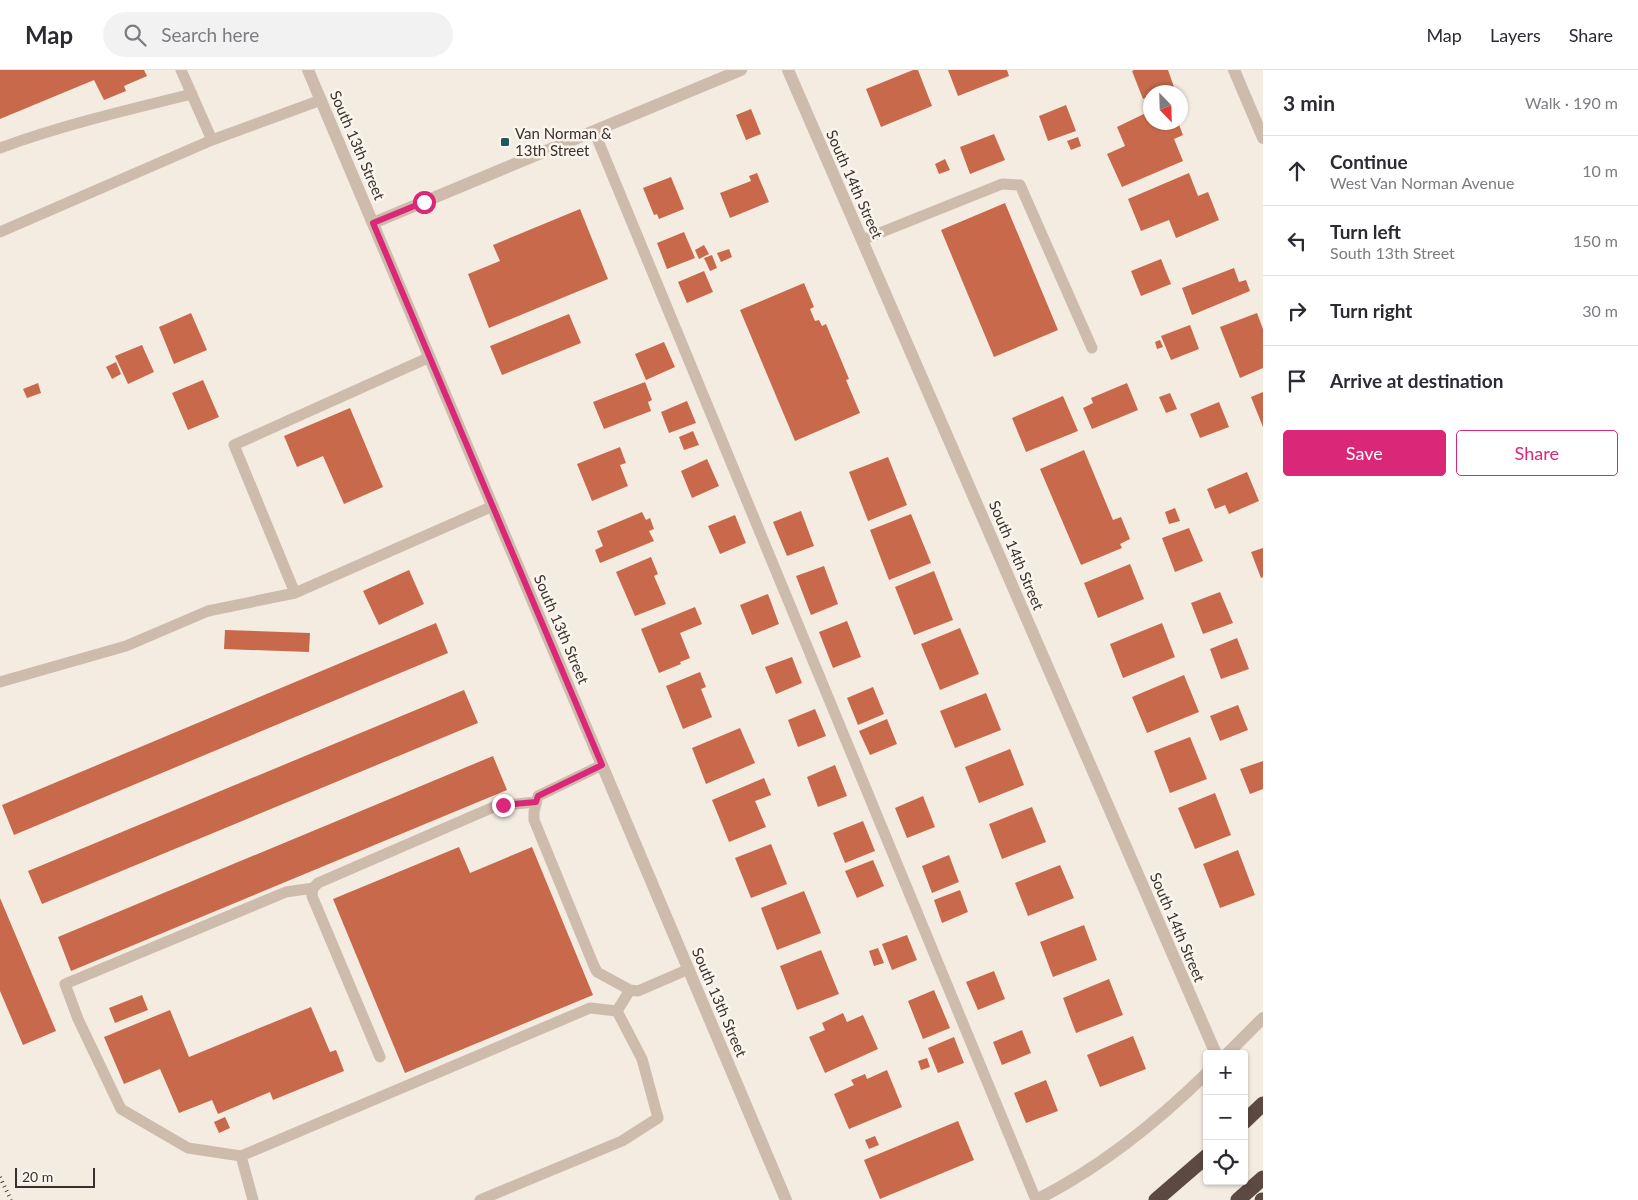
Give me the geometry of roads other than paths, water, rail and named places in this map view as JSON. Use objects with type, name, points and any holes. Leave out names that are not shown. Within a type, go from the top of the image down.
[{"type":"highway","points":[[1248,1118],[1263,1104]]},
{"type":"highway","points":[[1156,1200],[1203,1159]]},
{"type":"highway","points":[[1238,1200],[1263,1178]]},
{"type":"street","name":"South 13th Street","points":[[308,70],[786,1200]]},
{"type":"street","points":[[373,223],[741,70]]},
{"type":"street","name":"South 14th Street","points":[[788,70],[1214,1050]]},
{"type":"street","points":[[1234,70],[1263,138]]},
{"type":"street","points":[[1230,1050],[1263,1018]]},
{"type":"street","points":[[1036,1200],[1070,1183],[1097,1165],[1177,1102],[1203,1077]]},
{"type":"lane","points":[[181,70],[212,140]]},
{"type":"lane","points":[[0,148],[93,118],[192,94]]},
{"type":"lane","points":[[0,232],[212,140],[321,100]]},
{"type":"lane","points":[[594,132],[1036,1200]]},
{"type":"lane","points":[[862,240],[1002,184],[1020,185],[1092,348]]},
{"type":"lane","points":[[295,593],[234,445],[430,357]]},
{"type":"lane","points":[[0,682],[126,646],[208,611],[295,593],[493,506]]},
{"type":"lane","points":[[602,765],[538,796],[534,812],[534,820],[594,966],[597,972],[630,990],[638,990],[689,969]]},
{"type":"lane","points":[[536,802],[496,806],[318,883],[313,888],[286,892],[65,984],[78,1019],[122,1109],[188,1148],[241,1156],[590,1008],[617,1011]]},
{"type":"lane","points":[[313,888],[312,896],[380,1057]]},
{"type":"lane","points":[[617,1011],[630,990]]},
{"type":"lane","points":[[480,1200],[622,1141],[658,1118],[642,1059],[617,1011]]},
{"type":"lane","points":[[241,1156],[253,1200]]},
{"type":"railway","points":[[0,1177],[11,1200]]},
{"type":"place","name":"Van Norman & 13th Street","points":[[505,142]]}]
